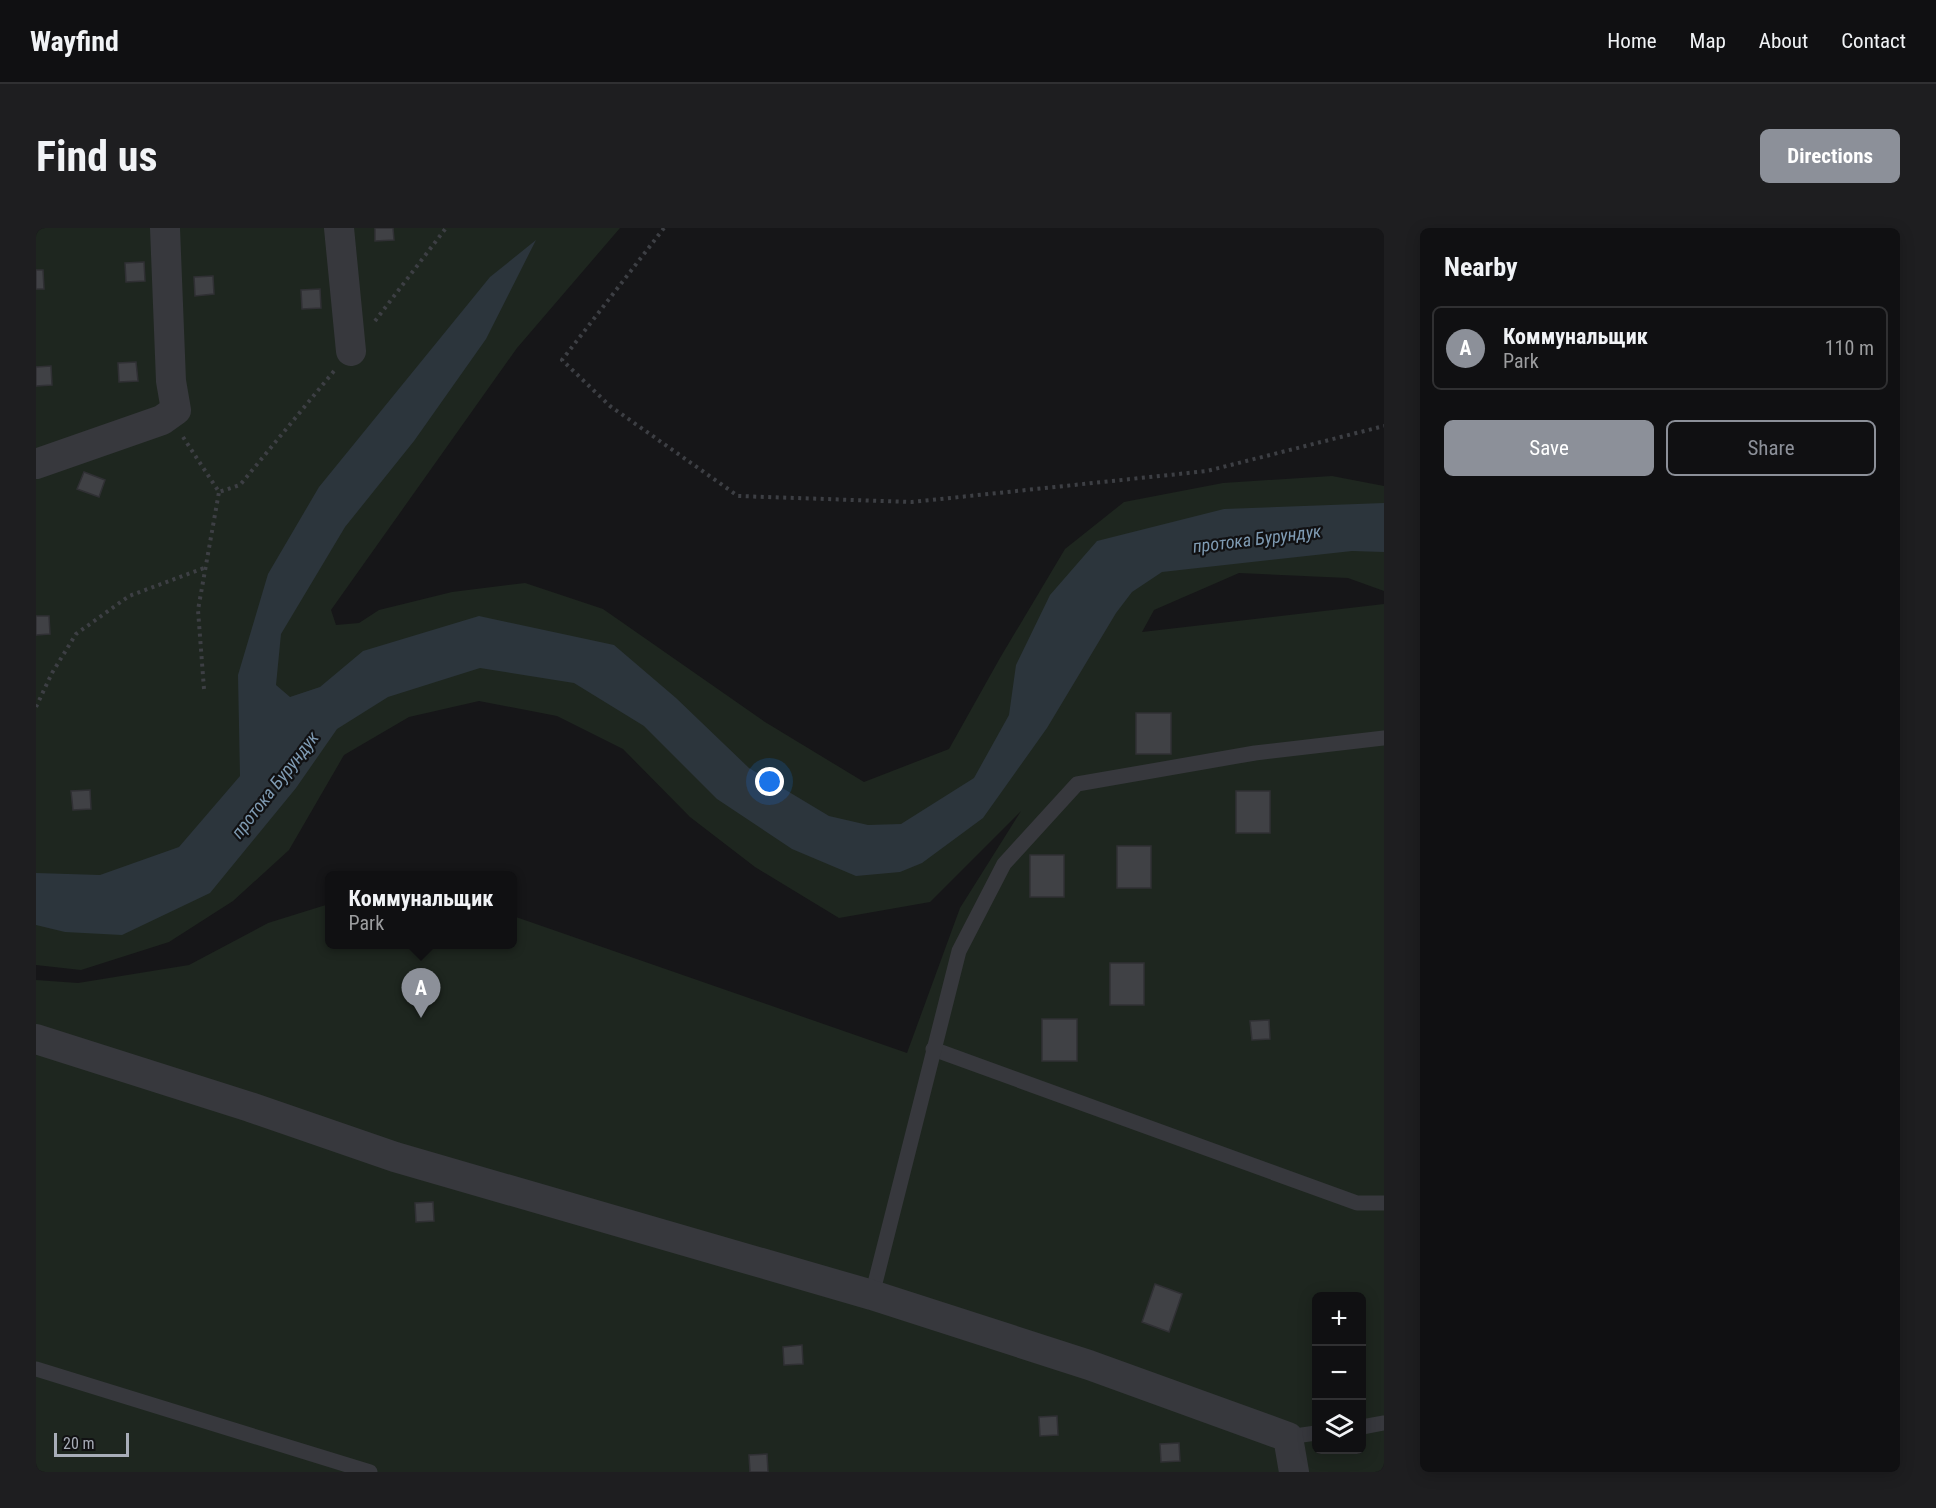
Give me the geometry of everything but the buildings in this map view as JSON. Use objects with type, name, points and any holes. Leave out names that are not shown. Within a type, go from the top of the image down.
[{"type":"street","points":[[36,464],[162,420],[176,410],[171,381],[165,228]]},
{"type":"street","points":[[339,228],[351,351]]},
{"type":"street","points":[[36,1039],[250,1107],[395,1157],[872,1295],[1302,1435],[1294,1472]]},
{"type":"lane","points":[[872,1295],[959,951],[1004,864],[1077,784],[1255,753],[1384,738]]},
{"type":"lane","points":[[933,1049],[1358,1203],[1384,1203]]},
{"type":"lane","points":[[36,1369],[370,1472]]},
{"type":"lane","points":[[1366,1426],[1384,1423]]},
{"type":"path","points":[[219,492],[240,485],[351,351],[436,244],[446,228]]},
{"type":"path","points":[[664,228],[562,360],[610,406],[738,496],[912,502],[1196,472],[1384,426]]},
{"type":"path","points":[[176,410],[184,439],[219,492],[198,610],[204,689]]},
{"type":"path","points":[[36,707],[52,673],[76,634],[129,596],[204,568]]},
{"type":"shaded area","points":[[36,228],[620,228],[517,348],[331,610],[336,625],[359,623],[379,610],[452,592],[525,583],[603,609],[765,722],[864,782],[949,749],[1065,549],[1124,502],[1223,483],[1332,476],[1384,486],[1384,591],[1348,578],[1239,573],[1154,610],[1142,632],[1384,604],[1384,1472],[36,1472],[36,980],[78,983],[189,965],[268,923],[325,905],[325,949],[517,949],[517,917],[907,1053],[960,908],[1021,811],[930,902],[839,918],[755,867],[690,817],[623,749],[557,716],[479,701],[409,717],[344,755],[289,850],[233,901],[169,942],[81,970],[36,965]]},
{"type":"water","name":"протока Бурундук","points":[[536,240],[486,339],[414,441],[345,527],[281,634],[276,685],[290,697],[320,687],[363,651],[479,616],[614,645],[676,698],[749,768],[829,816],[868,825],[901,824],[974,778],[1009,715],[1016,665],[1050,595],[1097,541],[1224,509],[1384,503],[1384,552],[1352,551],[1162,572],[1132,592],[1116,613],[1047,728],[983,818],[922,863],[900,872],[856,876],[792,849],[717,799],[644,726],[574,683],[480,668],[388,697],[337,729],[296,788],[210,893],[122,935],[65,932],[36,925],[36,873],[100,875],[179,847],[240,776],[238,675],[268,574],[319,487],[490,277]]},
{"type":"place","name":"Коммунальщик","points":[[421,1018]]}]
